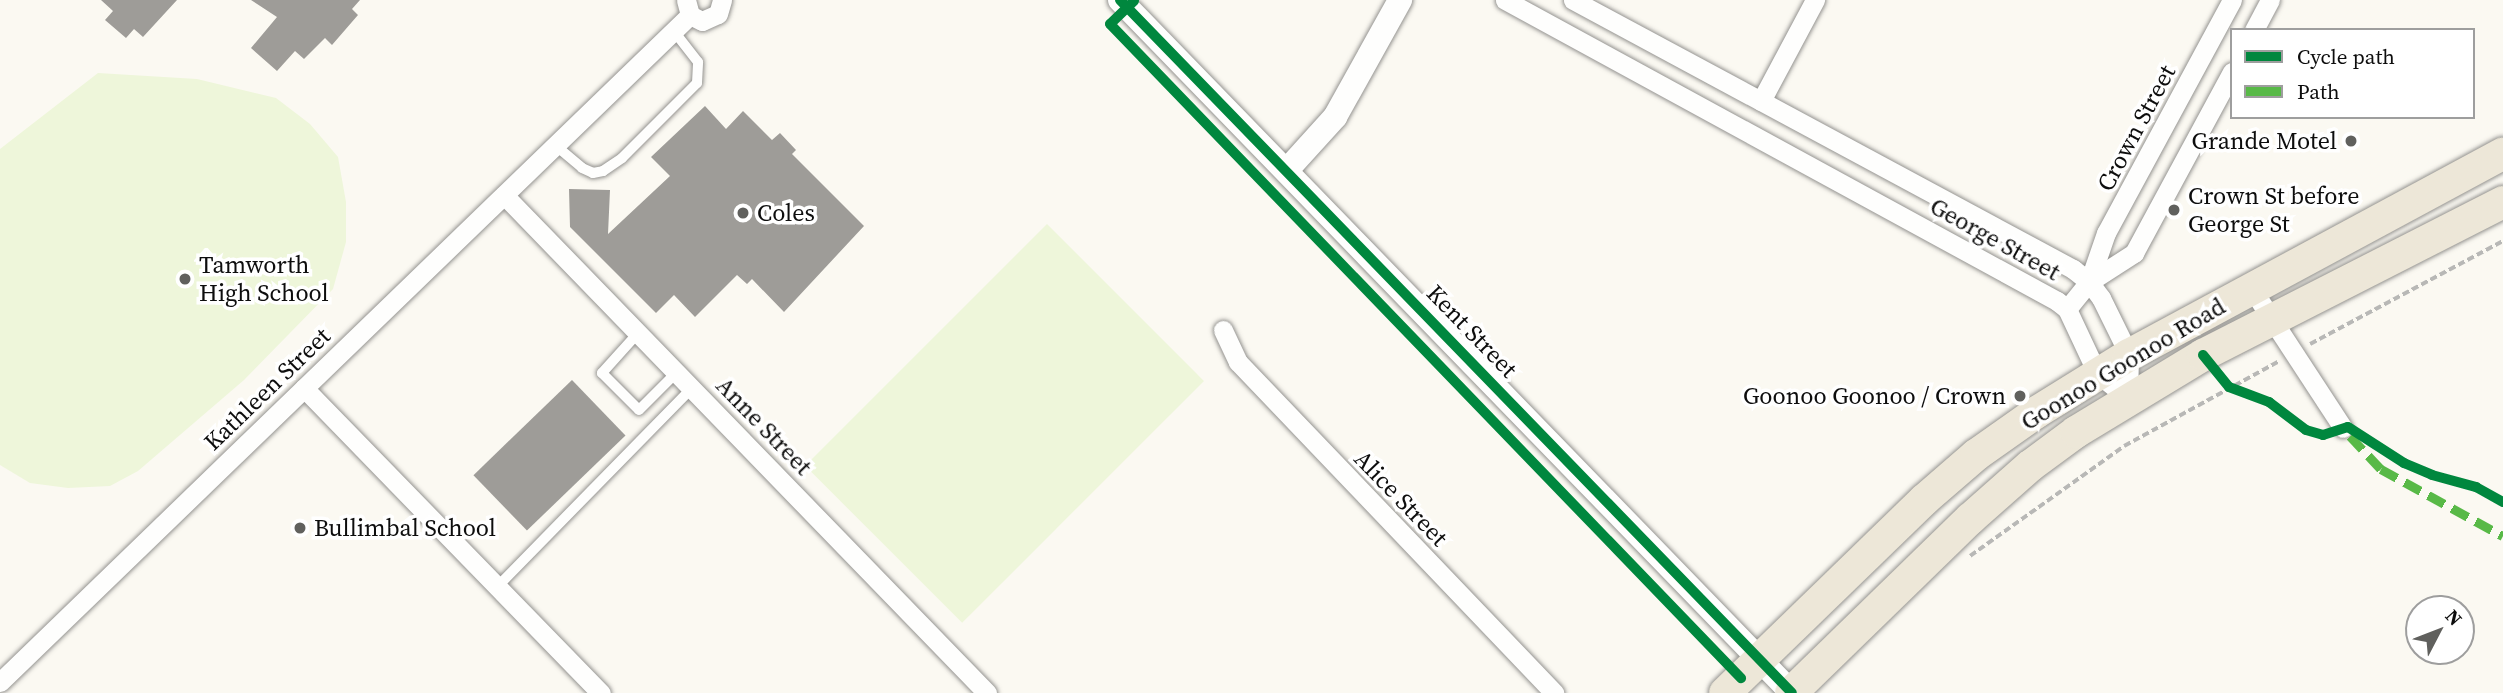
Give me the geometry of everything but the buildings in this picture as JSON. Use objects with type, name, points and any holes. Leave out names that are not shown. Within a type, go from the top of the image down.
[{"type":"main road","name":"Goonoo Goonoo Road","points":[[1725,693],[1924,500],[1976,455],[2097,373],[2503,154]]},
{"type":"main road","name":"Goonoo Goonoo Road","points":[[1791,693],[1950,538],[2030,466],[2128,398],[2272,318],[2503,202]]},
{"type":"street","points":[[688,8],[709,20],[718,14],[722,0]]},
{"type":"street","name":"Kent Street","points":[[1120,0],[1791,693]]},
{"type":"street","points":[[1287,170],[1335,117],[1400,0]]},
{"type":"street","name":"George Street","points":[[1505,0],[2045,293],[2067,309],[2097,373],[2128,398]]},
{"type":"street","name":"George Street","points":[[1573,0],[2073,269],[2090,282],[2129,355],[2128,398]]},
{"type":"street","points":[[1761,101],[1815,0]]},
{"type":"street","name":"Crown Street","points":[[2090,282],[2106,233],[2232,0]]},
{"type":"street","points":[[2255,28],[2270,0]]},
{"type":"street","name":"Kathleen Street","points":[[5,685],[304,388],[674,31],[688,8]]},
{"type":"street","name":"Crown Street","points":[[2067,309],[2090,282],[2134,253],[2230,76]]},
{"type":"street","name":"Anne Street","points":[[504,195],[678,371],[987,693]]},
{"type":"street","points":[[2252,289],[2343,428]]},
{"type":"street","name":"Alice Street","points":[[1223,330],[1233,354],[1251,378],[1554,693]]},
{"type":"street","points":[[304,388],[601,693]]},
{"type":"lane","points":[[555,145],[582,168],[593,173],[603,171],[622,158],[697,83],[698,62],[674,31]]},
{"type":"lane","points":[[638,333],[602,373],[639,411],[678,371]]},
{"type":"lane","points":[[498,586],[693,387]]},
{"type":"path","points":[[1950,538],[1970,556],[2124,446],[2503,241]]},
{"type":"path","points":[[2203,355],[2229,387],[2246,394]]},
{"type":"green space","points":[[98,73],[197,79],[276,98],[310,124],[338,157],[346,202],[346,242],[333,289],[244,380],[138,471],[110,486],[68,488],[30,483],[0,465],[0,149]]},
{"type":"green space","points":[[1047,224],[1204,381],[962,623],[805,466]]},
{"type":"marked path","points":[[2350,436],[2381,469],[2503,536]]},
{"type":"cycle path","points":[[1120,0],[1792,693]]},
{"type":"cycle path","points":[[1134,1],[1110,24],[1741,678]]},
{"type":"cycle path","points":[[2203,355],[2229,387],[2269,402],[2306,430],[2323,435],[2348,427],[2404,463],[2432,475],[2476,487],[2503,502]]},
{"type":"place","name":"Grande Motel","points":[[2351,141]]},
{"type":"place","name":"Crown St before George St","points":[[2174,210]]},
{"type":"place","name":"Coles","points":[[743,213]]},
{"type":"place","name":"Tamworth High School","points":[[185,279]]},
{"type":"place","name":"Goonoo Goonoo / Crown","points":[[2020,396]]},
{"type":"place","name":"Bullimbal School","points":[[300,528]]}]
